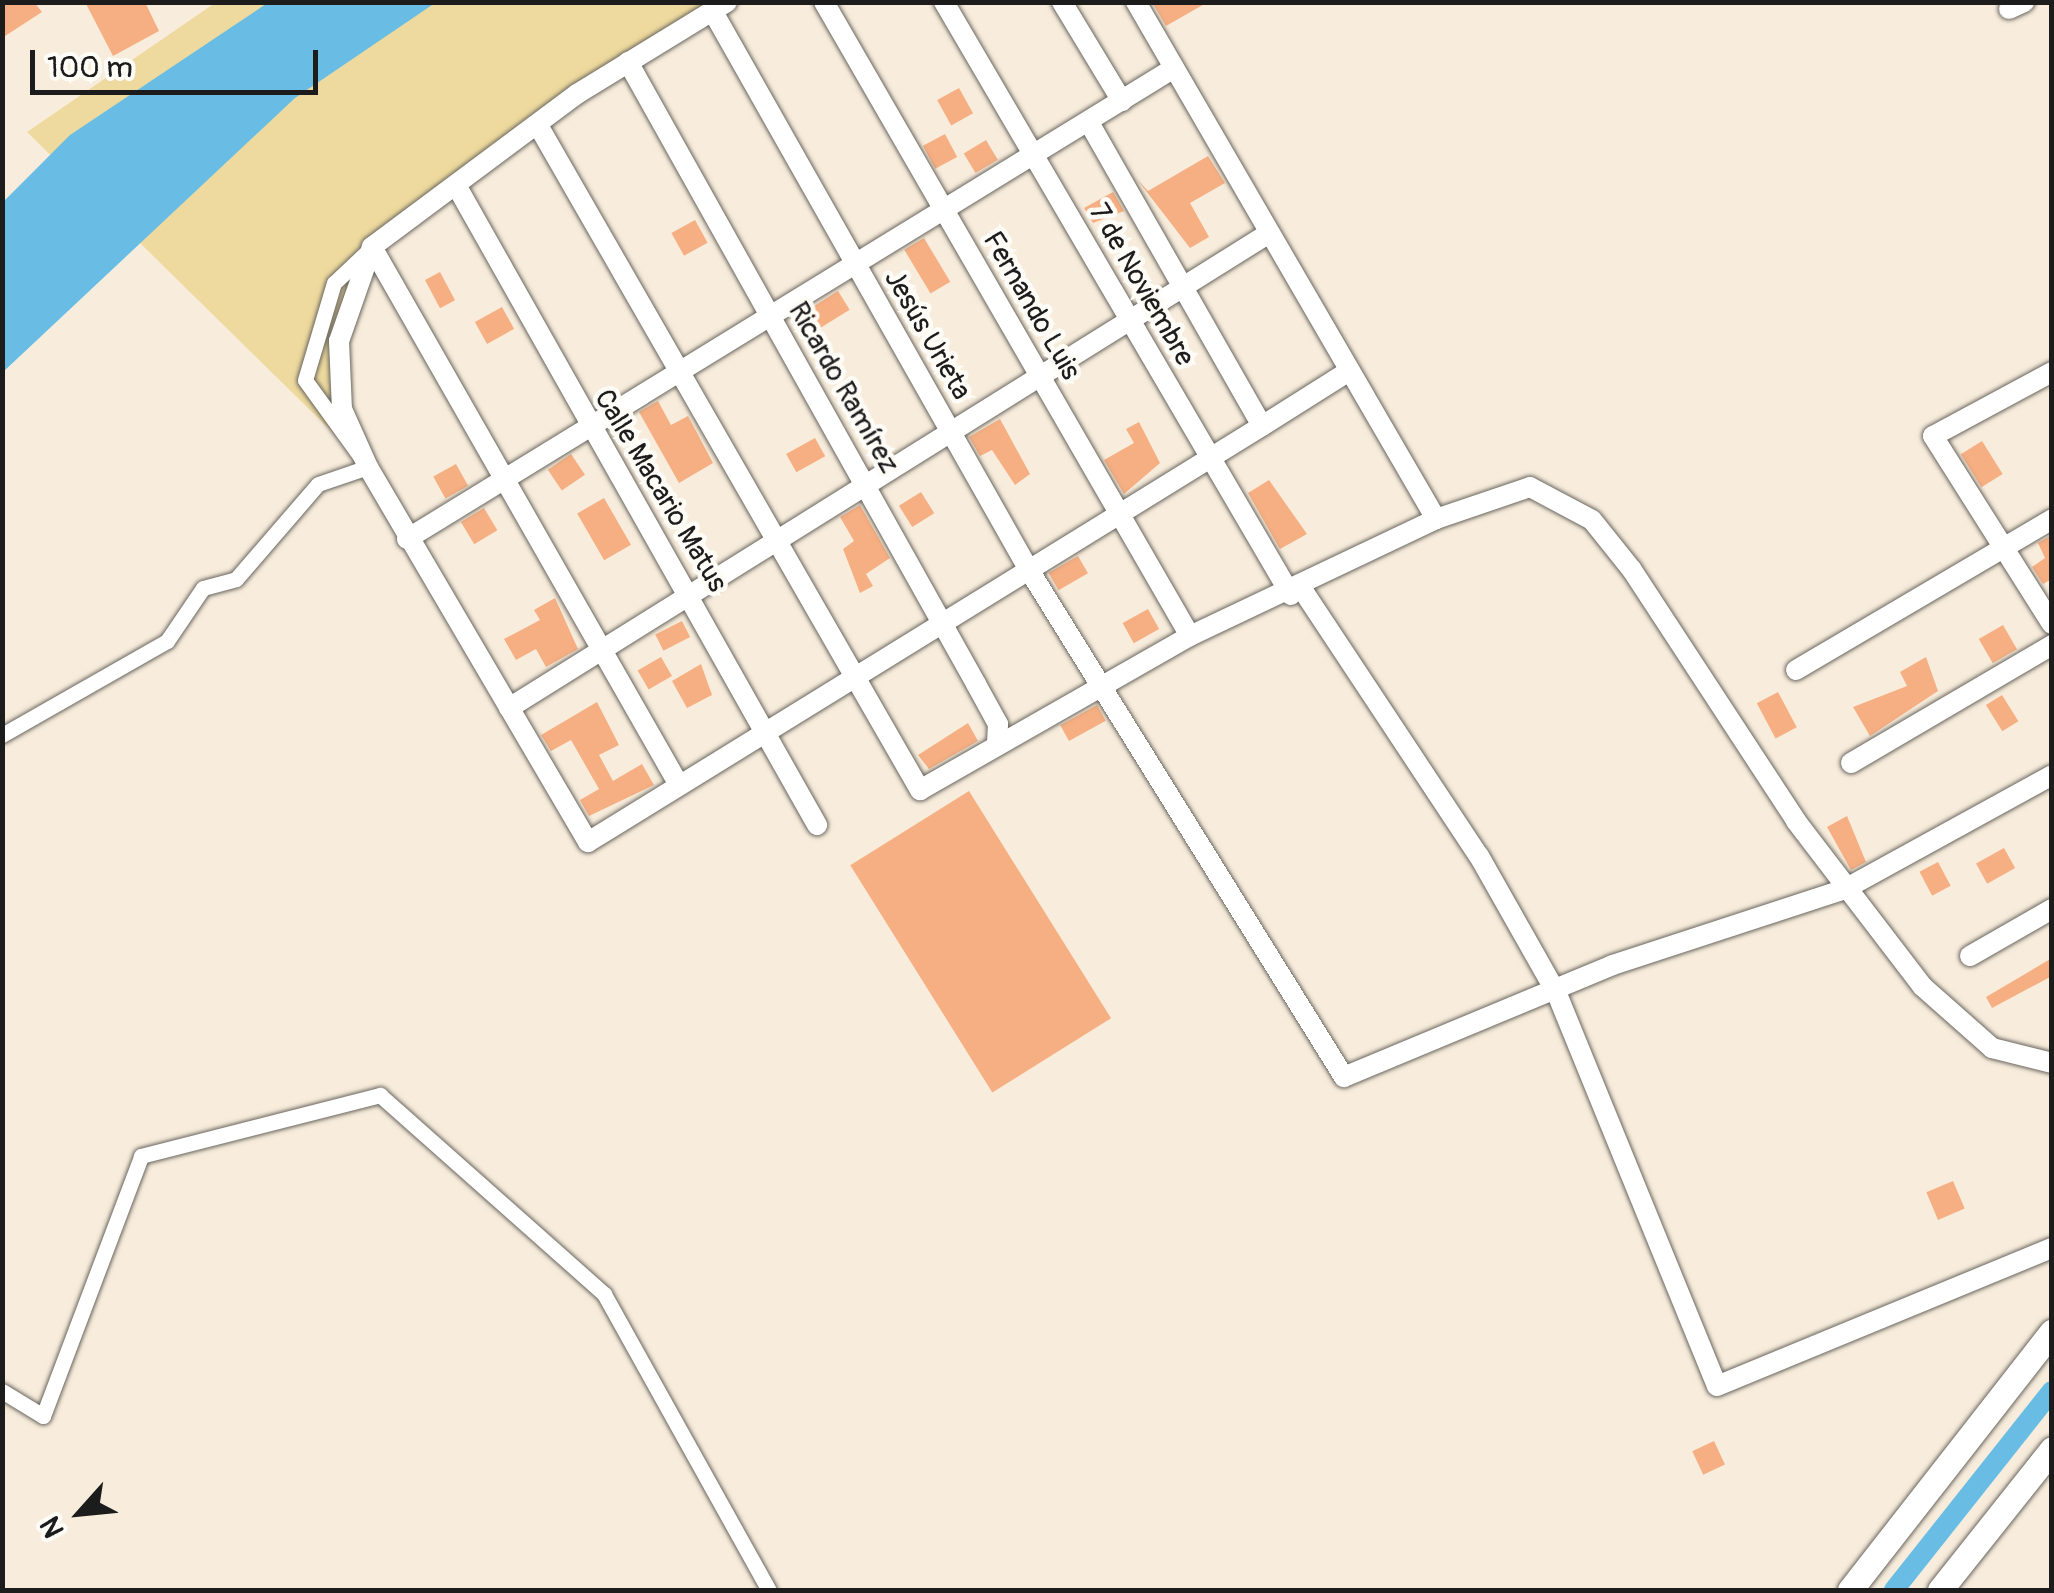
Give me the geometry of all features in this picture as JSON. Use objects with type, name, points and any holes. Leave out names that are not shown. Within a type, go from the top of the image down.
[{"type":"street","name":"Fernando Luis","points":[[824,2],[1190,636]]},
{"type":"street","name":"7 de Noviembre","points":[[944,2],[1210,458],[1296,592],[1479,856],[1558,994],[1716,1386],[2052,1248]]},
{"type":"street","points":[[1062,2],[1122,101]]},
{"type":"street","points":[[1136,2],[1436,519]]},
{"type":"street","points":[[368,467],[305,380],[334,283],[372,247],[456,185],[628,62],[720,6]]},
{"type":"street","name":"Jesús Urieta","points":[[720,6],[856,268],[1029,570],[1104,682],[1344,1077],[1558,994]]},
{"type":"street","name":"Ricardo Ramírez","points":[[628,62],[867,483],[998,724],[997,745]]},
{"type":"street","points":[[408,539],[856,268],[1033,156],[1091,126],[1174,68]]},
{"type":"street","points":[[1091,126],[1262,426]]},
{"type":"street","points":[[538,127],[920,790],[1190,636],[1296,592],[1436,519],[1530,488],[1592,520],[1845,888],[1968,1034],[2052,1062]]},
{"type":"street","name":"Calle Macario Matus","points":[[456,185],[590,430],[690,594],[817,825]]},
{"type":"street","points":[[509,708],[602,652],[776,536],[1040,378],[1268,234]]},
{"type":"street","points":[[372,247],[340,341],[342,409],[368,467],[408,539],[588,842],[1349,371]]},
{"type":"street","points":[[372,247],[500,484],[680,785]]},
{"type":"street","points":[[2052,372],[1933,436],[2052,624]]},
{"type":"street","points":[[2,735],[167,640],[203,588],[236,579],[318,484],[368,467]]},
{"type":"street","points":[[1796,670],[2052,518]]},
{"type":"street","points":[[1851,764],[2052,645]]},
{"type":"street","points":[[1558,994],[1613,965],[1845,888],[2052,774]]},
{"type":"street","points":[[1970,956],[2052,909]]},
{"type":"street","points":[[2,1392],[43,1416],[141,1156],[380,1096],[604,1294],[770,1590]]},
{"type":"street","points":[[1850,1590],[2052,1331]]},
{"type":"street","points":[[1940,1590],[2052,1449]]},
{"type":"sand","points":[[215,3],[727,3],[372,247],[339,341],[342,409],[368,467],[27,132]]},
{"type":"water","points":[[269,2],[435,3],[295,98],[3,372],[3,202],[70,135]]},
{"type":"building","points":[[2,2],[34,2],[42,12],[2,38]]},
{"type":"building","points":[[85,2],[145,2],[159,31],[113,56]]},
{"type":"building","points":[[1152,2],[1208,2],[1166,26]]},
{"type":"building","points":[[959,88],[973,113],[951,125],[937,100]]},
{"type":"building","points":[[945,134],[957,157],[935,169],[923,146]]},
{"type":"building","points":[[986,140],[998,160],[976,173],[964,153]]},
{"type":"building","points":[[1208,156],[1225,183],[1190,203],[1209,237],[1190,248],[1136,178],[1148,191]]},
{"type":"building","points":[[1113,192],[1124,211],[1093,223],[1084,208]]},
{"type":"building","points":[[695,220],[708,243],[684,256],[671,233]]},
{"type":"building","points":[[924,238],[950,282],[931,294],[904,250]]},
{"type":"building","points":[[440,272],[455,300],[440,308],[425,280]]},
{"type":"building","points":[[838,291],[850,310],[817,330],[805,312]]},
{"type":"building","points":[[502,307],[514,329],[487,344],[475,322]]},
{"type":"building","points":[[658,401],[671,425],[688,416],[713,463],[679,483],[639,412]]},
{"type":"building","points":[[1000,419],[1030,474],[1015,485],[992,450],[980,456],[969,437]]},
{"type":"building","points":[[1139,422],[1160,463],[1124,494],[1104,460],[1134,443],[1126,429]]},
{"type":"building","points":[[815,438],[825,456],[796,472],[786,454]]},
{"type":"building","points":[[1982,441],[2003,474],[1981,487],[1961,454]]},
{"type":"building","points":[[571,454],[585,475],[562,490],[548,470]]},
{"type":"building","points":[[456,464],[468,486],[445,498],[433,477]]},
{"type":"building","points":[[1269,480],[1307,534],[1280,549],[1248,493]]},
{"type":"building","points":[[921,492],[934,513],[912,527],[899,506]]},
{"type":"building","points":[[604,498],[631,545],[604,560],[577,514]]},
{"type":"building","points":[[860,505],[890,558],[866,574],[873,586],[860,593],[843,549],[854,541],[840,517]]},
{"type":"building","points":[[484,508],[497,530],[474,544],[461,522]]},
{"type":"building","points":[[2050,536],[2052,579],[2043,584],[2032,567],[2045,558],[2038,543]]},
{"type":"building","points":[[1078,556],[1088,573],[1059,590],[1049,573]]},
{"type":"building","points":[[555,598],[578,649],[546,667],[536,649],[516,660],[504,639],[540,620],[534,610]]},
{"type":"building","points":[[1148,609],[1159,629],[1134,643],[1123,623]]},
{"type":"building","points":[[682,621],[690,637],[663,651],[655,635]]},
{"type":"building","points":[[2003,625],[2017,649],[1993,663],[1979,639]]},
{"type":"building","points":[[661,657],[672,676],[649,690],[638,670]]},
{"type":"building","points":[[1926,657],[1938,691],[1870,736],[1853,707],[1907,686],[1900,672]]},
{"type":"building","points":[[701,664],[712,695],[687,708],[672,681]]},
{"type":"building","points":[[1778,692],[1797,727],[1776,739],[1757,703]]},
{"type":"building","points":[[2002,695],[2018,721],[2002,731],[1986,705]]},
{"type":"building","points":[[597,702],[619,745],[599,755],[613,781],[642,764],[654,785],[589,816],[580,800],[599,789],[571,740],[551,751],[541,735]]},
{"type":"building","points":[[1097,705],[1106,721],[1069,741],[1060,725]]},
{"type":"building","points":[[968,723],[978,741],[929,769],[918,755]]},
{"type":"building","points":[[969,791],[1111,1018],[992,1092],[850,865]]},
{"type":"building","points":[[1847,816],[1866,862],[1851,870],[1827,827]]},
{"type":"building","points":[[2004,848],[2015,868],[1987,884],[1976,864]]},
{"type":"building","points":[[1938,862],[1951,886],[1932,896],[1919,872]]},
{"type":"building","points":[[2052,958],[2052,976],[1992,1008],[1986,997]]},
{"type":"building","points":[[1953,1181],[1965,1209],[1938,1220],[1926,1192]]},
{"type":"building","points":[[1714,1441],[1725,1465],[1703,1475],[1692,1451]]},
{"type":"waterway","points":[[1894,1590],[2052,1391]]}]
